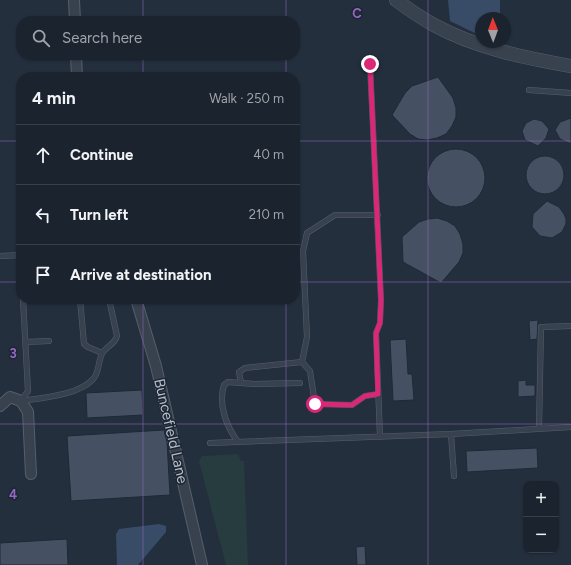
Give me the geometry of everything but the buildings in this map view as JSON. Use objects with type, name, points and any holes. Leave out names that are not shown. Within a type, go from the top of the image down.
[{"type":"street","points":[[74,0],[75,16]]},
{"type":"street","points":[[396,0],[435,26],[496,50],[529,59],[571,66]]},
{"type":"street","points":[[76,60],[77,72]]},
{"type":"street","name":"Buncefield Lane","points":[[137,304],[156,366],[202,565]]},
{"type":"street","points":[[0,406],[10,397],[21,401],[28,412],[31,474]]},
{"type":"lane","points":[[370,64],[381,300],[380,323],[376,333],[380,437]]},
{"type":"lane","points":[[529,90],[571,93]]},
{"type":"lane","points":[[302,362],[307,337],[303,251],[307,233],[336,216],[378,215]]},
{"type":"lane","points":[[0,256],[16,255]]},
{"type":"lane","points":[[21,401],[28,391],[23,304]]},
{"type":"lane","points":[[80,304],[84,344],[88,348],[102,353]]},
{"type":"lane","points":[[21,401],[46,397],[80,388],[93,379],[99,368],[102,353],[116,340],[117,336],[110,304]]},
{"type":"lane","points":[[539,428],[541,327],[571,326]]},
{"type":"lane","points":[[26,342],[49,341]]},
{"type":"lane","points":[[242,383],[240,372],[245,368],[302,362]]},
{"type":"lane","points":[[302,362],[310,370],[315,404],[352,405],[365,396],[378,394]]},
{"type":"lane","points":[[238,442],[226,421],[222,390],[224,385],[228,382],[300,383]]},
{"type":"lane","points":[[210,443],[451,434],[571,427]]},
{"type":"lane","points":[[451,434],[454,476]]},
{"type":"green space","points":[[238,454],[241,461],[244,461],[248,565],[226,565],[199,461],[202,456]]},
{"type":"water","points":[[448,0],[500,0],[500,12],[475,12],[475,33],[450,21]]},
{"type":"water","points":[[159,524],[166,526],[166,532],[138,565],[117,565],[116,534],[119,529]]},
{"type":"route","points":[[315,404],[355,405],[362,397],[378,394],[376,333],[380,323],[381,300],[370,64]]}]
